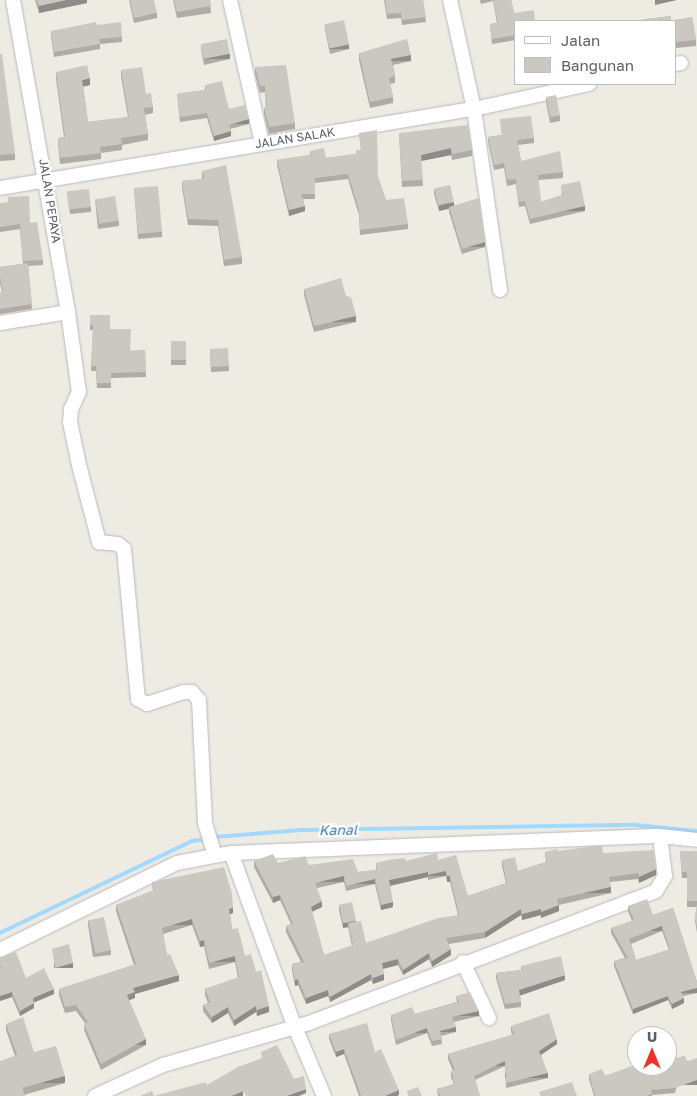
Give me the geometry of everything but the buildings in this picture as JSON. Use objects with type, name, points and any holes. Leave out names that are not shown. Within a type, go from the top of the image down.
[{"type":"street","name":"JALAN PEPAYA","points":[[13,0],[47,181],[79,392],[70,422],[97,538],[100,543],[118,544],[124,550],[138,699],[147,704],[184,692],[192,692],[199,700],[205,823],[215,852]]},
{"type":"street","points":[[230,0],[262,143]]},
{"type":"street","points":[[450,0],[474,109],[500,290]]},
{"type":"street","name":"JALAN SALAK","points":[[0,188],[474,109],[584,85]]},
{"type":"street","points":[[0,323],[68,312]]},
{"type":"street","points":[[0,950],[177,863],[215,852],[230,853],[660,836],[697,840]]},
{"type":"street","points":[[95,1096],[120,1090],[163,1065],[309,1023],[463,962],[656,891],[665,876],[660,836]]},
{"type":"street","points":[[230,853],[294,1026],[324,1096]]},
{"type":"street","points":[[463,962],[488,1018]]},
{"type":"waterway","name":"Kanal","points":[[214,837],[302,830],[635,825],[697,831]]},
{"type":"waterway","name":"Kanal","points":[[0,933],[192,841],[207,839]]}]
